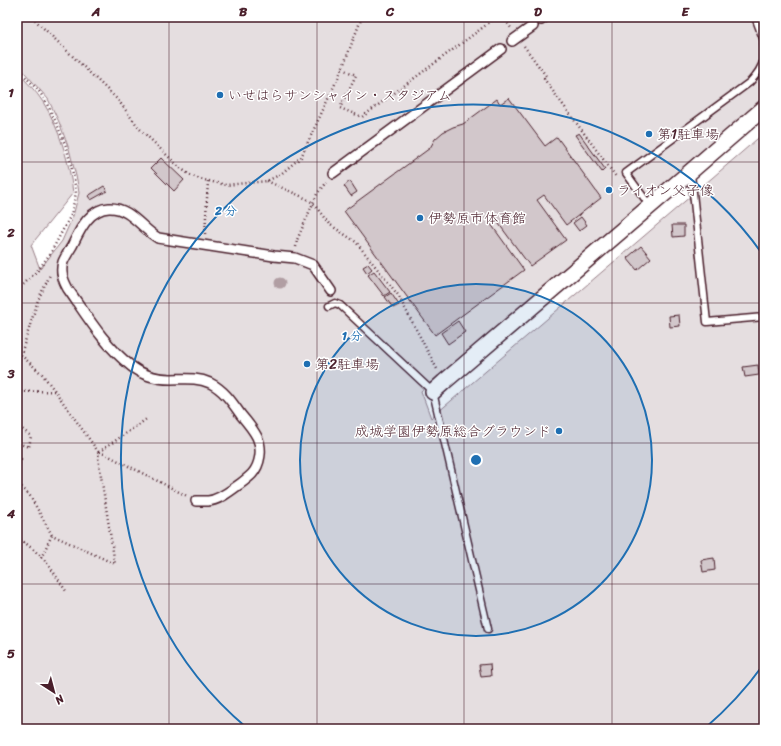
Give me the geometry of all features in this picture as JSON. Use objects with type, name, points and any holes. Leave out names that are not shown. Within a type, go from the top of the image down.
[{"type":"street","points":[[514,39],[533,26]]},
{"type":"street","points":[[333,173],[501,49]]},
{"type":"street","points":[[439,387],[764,108]]},
{"type":"street","points":[[196,501],[210,501],[223,496],[252,474],[257,467],[259,460],[260,446],[258,438],[231,400],[218,388],[201,380],[190,378],[160,378],[141,373],[125,361],[98,333],[68,288],[62,274],[63,262],[86,221],[97,212],[109,208],[123,210],[152,235],[164,240],[294,258],[313,265],[331,291]]},
{"type":"lane","points":[[756,17],[764,45]]},
{"type":"lane","points":[[650,206],[626,173],[750,82],[761,67],[764,58]]},
{"type":"lane","points":[[690,172],[707,322],[764,317]]},
{"type":"lane","points":[[329,306],[335,304],[340,305],[439,387],[488,629]]},
{"type":"path","points":[[32,17],[118,100],[139,128],[179,167],[190,175],[200,179],[226,185],[267,181],[281,174],[301,157],[342,69],[362,17]]},
{"type":"path","points":[[342,69],[356,75],[340,108],[362,116],[497,17]]},
{"type":"path","points":[[514,39],[546,76],[544,79],[621,184]]},
{"type":"path","points":[[17,68],[42,95],[56,122],[67,149],[76,192],[71,215],[50,254],[38,270],[17,290]]},
{"type":"path","points":[[297,240],[317,194],[333,173]]},
{"type":"path","points":[[205,227],[208,181]]},
{"type":"path","points":[[267,181],[313,203],[329,224],[356,242],[398,295],[439,387]]},
{"type":"path","points":[[17,367],[38,300],[51,272]]},
{"type":"path","points":[[21,355],[42,374],[55,390],[99,452],[196,501]]},
{"type":"path","points":[[17,392],[55,390]]},
{"type":"path","points":[[17,409],[18,426],[31,436],[29,447],[17,443]]},
{"type":"path","points":[[17,482],[30,496],[52,535],[115,564],[98,457],[99,452],[148,418]]},
{"type":"path","points":[[17,458],[21,459],[17,468]]},
{"type":"path","points":[[41,558],[52,535]]},
{"type":"path","points":[[17,537],[38,553],[66,591]]},
{"type":"shaded area","points":[[17,17],[764,17],[764,98],[421,391],[431,418],[764,133],[764,729],[17,729],[17,72],[31,86],[49,112],[63,146],[72,182],[73,193],[31,245],[40,269],[62,241],[73,216],[79,193],[69,149],[59,122],[48,99],[17,64]]},
{"type":"building","name":"伊勢原市体育館","points":[[509,98],[545,146],[557,137],[601,198],[566,225],[544,195],[537,200],[566,240],[530,266],[493,216],[488,220],[524,270],[435,335],[344,211],[430,148],[435,139],[443,132],[463,124],[497,99],[500,104]]},
{"type":"building","points":[[579,133],[605,169],[602,172],[575,135]]},
{"type":"building","points":[[161,158],[184,180],[174,191],[151,168]]},
{"type":"building","points":[[350,181],[357,192],[351,196],[344,186]]},
{"type":"building","points":[[104,186],[107,191],[91,200],[88,196]]},
{"type":"building","points":[[581,217],[587,225],[579,231],[573,223]]},
{"type":"building","points":[[672,225],[684,225],[684,236],[673,237]]},
{"type":"building","points":[[641,246],[651,258],[637,270],[627,258]]},
{"type":"building","points":[[368,264],[372,269],[367,273],[363,267]]},
{"type":"building","points":[[374,271],[390,292],[384,296],[368,275]]},
{"type":"building","points":[[391,293],[399,305],[393,308],[385,297]]},
{"type":"building","points":[[679,315],[680,326],[670,327],[669,316]]},
{"type":"building","points":[[458,321],[465,332],[448,344],[441,333]]},
{"type":"building","points":[[758,365],[759,375],[745,377],[743,367]]},
{"type":"building","points":[[714,558],[715,570],[703,572],[701,560]]},
{"type":"building","points":[[490,664],[491,676],[481,677],[479,665]]},
{"type":"place","name":"いせはらサンシャイン・スタジアム","points":[[220,95]]},
{"type":"place","name":"第1駐車場","points":[[649,134]]},
{"type":"place","name":"ライオン父子像","points":[[609,190]]},
{"type":"place","name":"伊勢原市体育館","points":[[420,218]]},
{"type":"place","name":"第2駐車場","points":[[307,364]]},
{"type":"place","name":"成城学園伊勢原総合グラウンド","points":[[559,431]]}]
